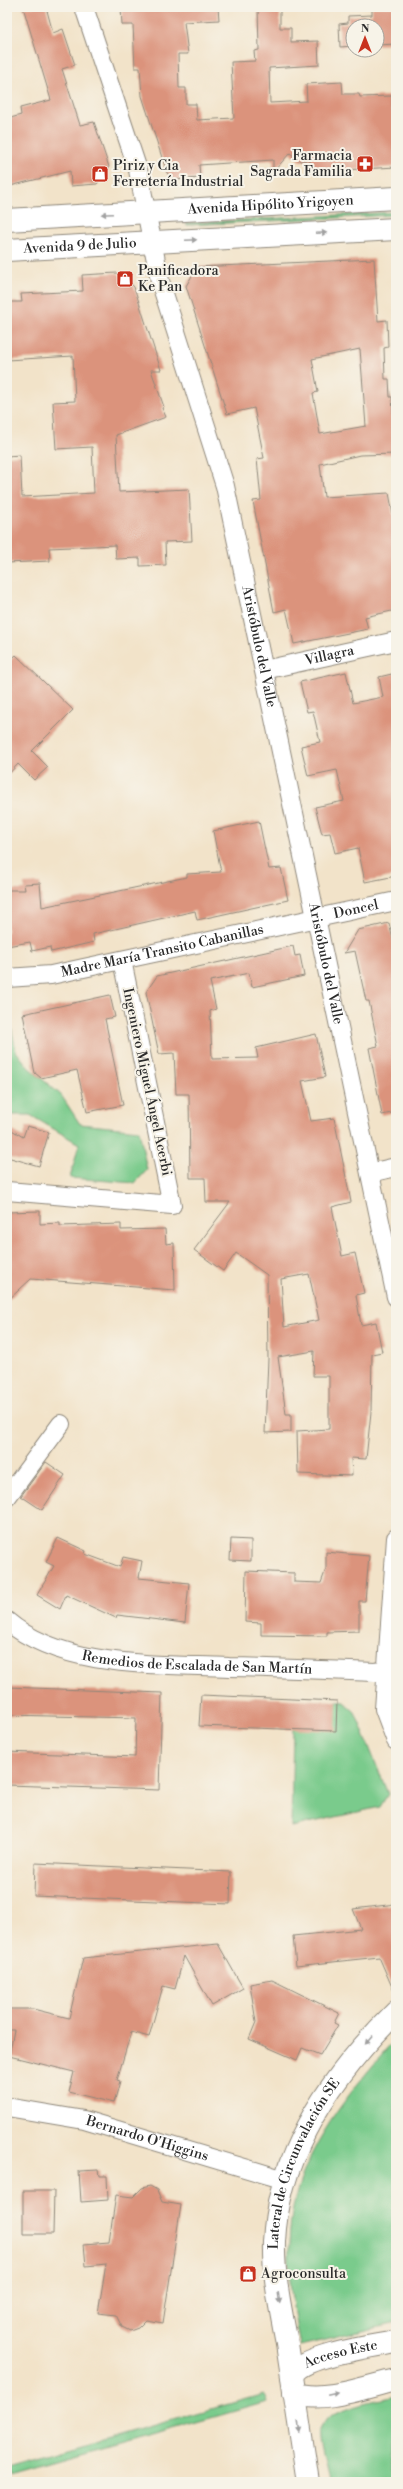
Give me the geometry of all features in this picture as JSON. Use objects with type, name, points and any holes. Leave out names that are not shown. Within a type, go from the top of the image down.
[{"type":"main road","name":"Avenida Hipólito Yrigoyen","points":[[146,212],[396,198]]},
{"type":"main road","points":[[7,220],[146,212]]},
{"type":"main road","points":[[152,242],[396,229]]},
{"type":"main road","name":"Avenida 9 de Julio","points":[[7,250],[152,242]]},
{"type":"main road","name":"Lateral de Circunvalación SE","points":[[308,2482],[274,2258],[278,2211],[285,2180],[296,2148],[321,2105],[364,2045],[396,2012]]},
{"type":"main road","name":"Acceso Este","points":[[293,2385],[294,2371],[304,2364],[335,2355],[396,2342]]},
{"type":"main road","points":[[293,2385],[303,2397],[319,2397],[396,2380]]},
{"type":"street","name":"Aristóbulo del Valle","points":[[84,7],[138,170],[160,281],[225,486],[396,1297]]},
{"type":"street","name":"Villagra","points":[[264,670],[396,641]]},
{"type":"street","name":"Doncel","points":[[316,918],[396,902]]},
{"type":"street","name":"Madre María Transito Cabanillas","points":[[7,978],[51,975],[316,918]]},
{"type":"street","name":"Ingeniero Miguel Ángel Acerbi","points":[[7,1191],[172,1205],[122,960]]},
{"type":"street","points":[[370,1173],[396,1167]]},
{"type":"street","points":[[7,1497],[61,1424]]},
{"type":"street","points":[[396,1538],[391,1670],[384,1709],[396,1741]]},
{"type":"street","name":"Remedios de Escalada de San Martín","points":[[7,1621],[40,1643],[73,1654],[110,1660],[196,1666],[391,1670]]},
{"type":"street","name":"Bernardo O'Higgins","points":[[7,2107],[84,2120],[285,2180]]},
{"type":"green space","points":[[396,212],[396,215],[186,225],[187,223]]},
{"type":"green space","points":[[7,1006],[16,1051],[29,1068],[61,1095],[80,1124],[139,1130],[147,1170],[135,1183],[70,1178],[79,1144],[30,1115],[7,1115]]},
{"type":"green space","points":[[337,1701],[344,1702],[355,1712],[388,1794],[380,1807],[291,1827],[293,1729]]},
{"type":"green space","points":[[396,2039],[396,2323],[300,2346],[293,2309],[289,2270],[290,2232],[296,2195],[303,2173],[324,2132],[351,2093]]},
{"type":"green space","points":[[264,2394],[267,2402],[10,2475],[7,2467]]},
{"type":"green space","points":[[396,2396],[396,2482],[329,2482],[319,2441],[319,2430],[323,2423],[330,2416],[340,2411],[365,2403]]},
{"type":"building","points":[[23,7],[46,7],[53,33],[63,29],[75,65],[62,69],[80,125],[94,122],[109,167],[97,184],[71,186],[70,171],[10,186],[7,173],[7,119],[21,115],[20,108],[51,100]]},
{"type":"building","points":[[121,7],[218,7],[219,20],[184,22],[188,54],[178,54],[179,88],[186,88],[186,104],[196,104],[197,120],[234,118],[231,62],[255,61],[254,51],[259,50],[258,7],[280,7],[280,28],[291,28],[291,42],[318,41],[319,65],[269,68],[270,103],[307,101],[306,84],[342,82],[343,94],[359,94],[360,97],[392,96],[392,111],[396,111],[396,167],[310,172],[310,160],[300,161],[290,153],[273,172],[273,160],[199,165],[200,178],[175,180],[167,173],[142,96],[140,68],[135,68],[133,25],[122,25]]},
{"type":"building","points":[[372,7],[396,7],[396,44],[385,45],[385,18],[348,18],[348,16],[372,15]]},
{"type":"building","points":[[345,23],[345,47],[340,47],[339,24]]},
{"type":"building","points":[[374,259],[378,321],[387,320],[388,347],[384,348],[385,379],[389,379],[390,397],[392,397],[396,454],[360,455],[320,464],[324,497],[389,493],[396,530],[396,610],[365,617],[368,629],[294,644],[286,609],[274,612],[253,501],[261,500],[257,459],[264,458],[254,408],[227,414],[186,286],[197,267]],"holes":[[[360,349],[366,426],[320,434],[313,393],[318,392],[312,359]]]},
{"type":"building","points":[[117,273],[126,278],[134,287],[161,370],[151,370],[166,417],[116,435],[119,492],[189,489],[192,541],[165,542],[166,565],[140,566],[140,558],[116,559],[115,545],[49,548],[50,561],[7,563],[7,456],[20,455],[22,497],[94,493],[92,447],[56,449],[53,402],[75,401],[73,356],[7,360],[7,302],[22,302],[21,294],[83,291],[82,275]]},
{"type":"building","points":[[16,655],[73,710],[32,751],[48,767],[34,780],[18,764],[7,776],[7,663]]},
{"type":"building","points":[[346,672],[353,703],[383,697],[379,677],[396,673],[396,876],[365,882],[358,848],[335,853],[330,833],[322,834],[315,807],[344,801],[337,770],[308,776],[301,746],[320,742],[313,711],[307,712],[300,682]]},
{"type":"building","points":[[259,821],[269,869],[281,868],[288,900],[197,920],[195,911],[93,934],[94,942],[51,952],[50,947],[32,951],[30,942],[7,946],[7,890],[25,890],[24,884],[40,883],[42,907],[187,877],[187,874],[221,872],[213,831]]},
{"type":"building","points":[[389,923],[396,952],[396,1112],[382,1115],[369,1048],[378,1046],[369,1001],[366,1001],[355,951],[344,953],[358,930]]},
{"type":"building","points":[[293,946],[295,956],[300,955],[304,976],[252,987],[249,973],[210,981],[216,1009],[210,1011],[212,1059],[258,1058],[256,1048],[316,1034],[325,1077],[302,1081],[311,1121],[334,1118],[351,1202],[332,1207],[342,1256],[355,1253],[364,1293],[356,1295],[361,1325],[376,1322],[382,1352],[372,1354],[371,1412],[366,1459],[351,1458],[352,1476],[298,1474],[297,1431],[329,1429],[329,1376],[313,1376],[314,1351],[278,1357],[286,1414],[291,1414],[291,1432],[265,1433],[268,1359],[267,1275],[236,1253],[223,1271],[194,1250],[230,1202],[206,1202],[205,1178],[190,1178],[189,1094],[176,1094],[174,1053],[159,1054],[146,992],[157,976]],"holes":[[[309,1274],[319,1320],[284,1327],[281,1279]]]},
{"type":"building","points":[[110,995],[115,1017],[105,1019],[123,1105],[87,1112],[77,1070],[41,1078],[35,1073],[23,1014]]},
{"type":"building","points":[[27,1126],[49,1132],[39,1166],[7,1157],[7,1127],[23,1137]]},
{"type":"building","points":[[40,1211],[40,1224],[60,1223],[60,1226],[121,1224],[121,1230],[165,1229],[166,1244],[174,1243],[175,1290],[31,1279],[7,1301],[7,1212]]},
{"type":"building","points":[[46,1462],[65,1475],[42,1510],[21,1496]]},
{"type":"building","points":[[58,1538],[86,1551],[85,1554],[120,1567],[123,1557],[142,1561],[139,1578],[189,1583],[185,1623],[117,1615],[116,1618],[66,1595],[60,1609],[37,1595],[54,1566],[46,1562]]},
{"type":"building","points":[[231,1539],[251,1540],[251,1561],[230,1560]]},
{"type":"building","points":[[326,1552],[369,1556],[365,1601],[359,1601],[359,1631],[327,1632],[327,1636],[261,1635],[261,1623],[245,1622],[246,1571],[294,1573],[294,1582],[321,1583],[326,1569]]},
{"type":"building","points":[[7,1687],[162,1693],[159,1790],[7,1785],[7,1752],[135,1757],[136,1718],[7,1715]]},
{"type":"building","points":[[201,1695],[337,1701],[336,1731],[199,1726]]},
{"type":"building","points":[[35,1863],[231,1872],[230,1904],[34,1896]]},
{"type":"building","points":[[396,1904],[396,1996],[379,1957],[296,1966],[293,1936],[361,1929],[353,1909]]},
{"type":"building","points":[[218,1944],[243,1988],[212,2006],[184,1956],[175,1989],[163,1986],[149,2037],[131,2032],[117,2080],[120,2081],[114,2103],[69,2092],[74,2072],[9,2056],[14,2030],[7,2030],[7,2009],[33,2009],[69,2018],[83,1958]]},
{"type":"building","points":[[272,1980],[339,2013],[334,2023],[338,2025],[320,2055],[302,2048],[297,2060],[249,2039],[256,2022],[250,1984]]},
{"type":"building","points":[[99,2170],[100,2176],[107,2176],[108,2200],[81,2202],[79,2171]]},
{"type":"building","points":[[150,2186],[157,2190],[162,2202],[181,2205],[163,2323],[146,2320],[138,2328],[130,2331],[122,2327],[116,2315],[98,2313],[106,2264],[86,2266],[84,2244],[109,2242],[116,2195],[133,2197],[142,2188]]},
{"type":"building","points":[[23,2191],[54,2191],[53,2234],[23,2234]]},
{"type":"place","name":"Farmacia Sagrada Familia","points":[[365,164]]},
{"type":"place","name":"Piriz y Cia Ferretería Industrial","points":[[100,174]]},
{"type":"place","name":"Panificadora Ke Pan","points":[[125,279]]},
{"type":"place","name":"Agroconsulta","points":[[248,2274]]}]
